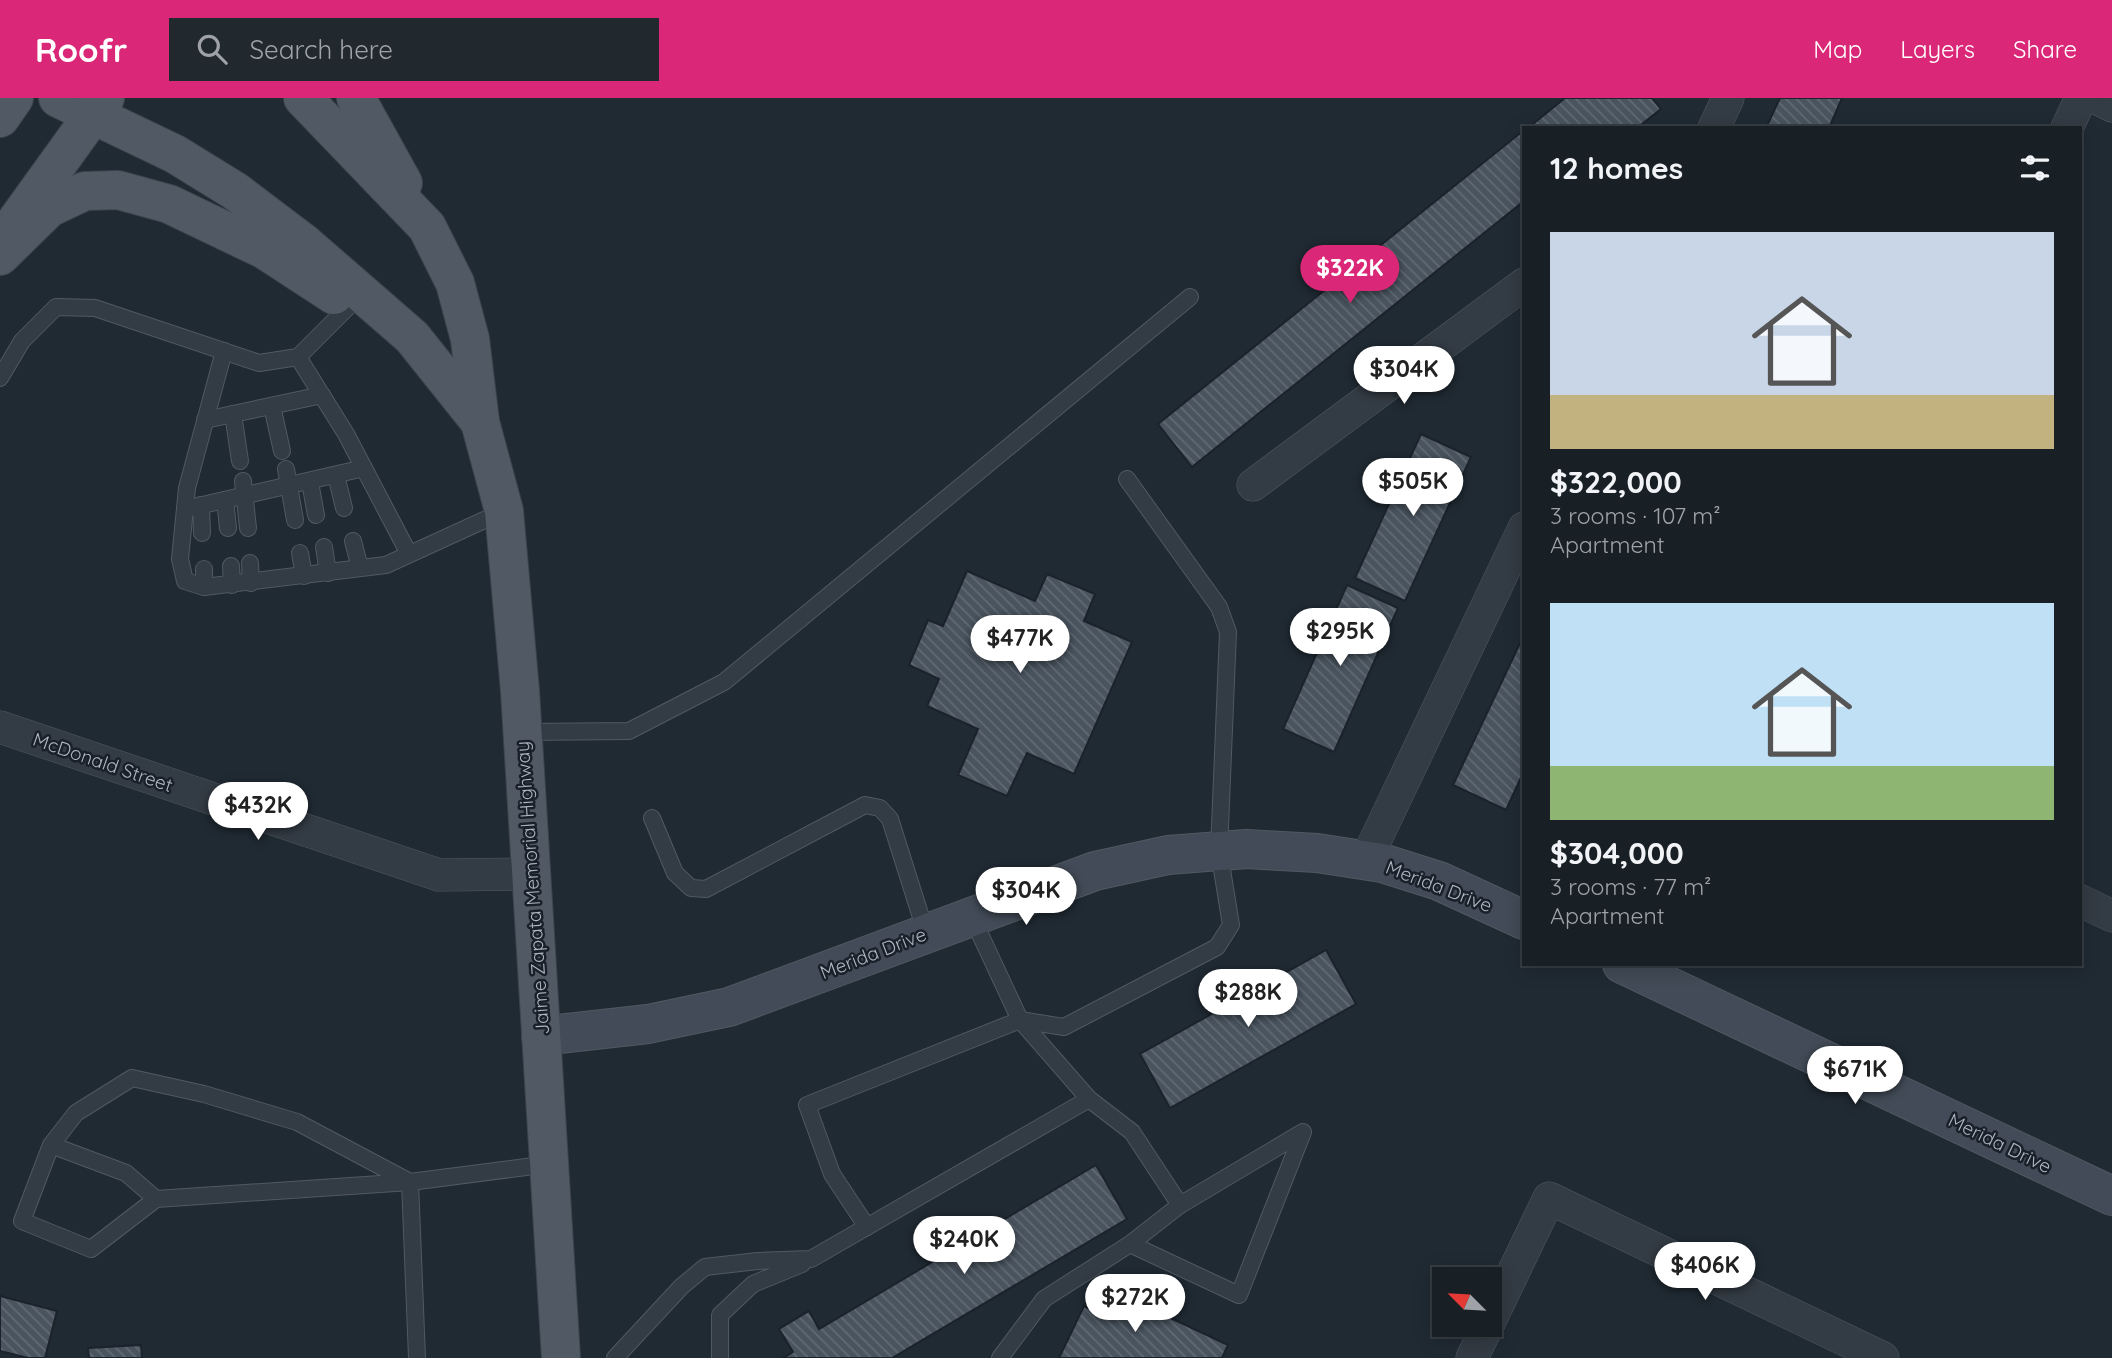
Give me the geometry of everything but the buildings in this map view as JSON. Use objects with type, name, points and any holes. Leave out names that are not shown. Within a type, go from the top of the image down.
[{"type":"main road","points":[[0,118],[14,98]]},
{"type":"main road","name":"Jaime Zapata Memorial Highway","points":[[58,98],[99,106],[235,191],[305,244],[412,337],[480,422]]},
{"type":"main road","name":"Jaime Zapata Memorial Highway","points":[[303,98],[427,227],[455,283],[470,340],[480,422],[504,511],[522,732],[561,1358]]},
{"type":"main road","points":[[356,98],[427,227]]},
{"type":"main road","points":[[0,244],[99,106]]},
{"type":"main road","points":[[0,256],[49,208],[85,191],[118,190],[169,204],[265,250],[350,304],[412,337]]},
{"type":"street","points":[[1715,126],[1728,98]]},
{"type":"street","points":[[2068,126],[2081,98]]},
{"type":"street","points":[[2096,98],[2112,106]]},
{"type":"street","points":[[1253,485],[1522,285]]},
{"type":"street","points":[[1366,860],[1522,532]]},
{"type":"street","name":"McDonald Street","points":[[0,727],[439,875],[529,874]]},
{"type":"street","name":"Merida Drive","points":[[541,1036],[648,1024],[729,1007],[1095,871],[1168,855],[1246,849],[1317,853],[1366,860],[1439,881],[1522,919]]},
{"type":"street","points":[[2082,901],[2112,916]]},
{"type":"street","name":"Merida Drive","points":[[1626,966],[2112,1196]]},
{"type":"street","points":[[1502,1297],[1549,1198],[1882,1358]]},
{"type":"street","points":[[1472,1358],[1482,1337]]},
{"type":"lane","points":[[522,732],[629,731],[724,682],[1190,297]]},
{"type":"lane","points":[[0,378],[22,341],[56,307],[95,308],[260,363],[298,357],[350,304]]},
{"type":"lane","points":[[202,533],[187,488],[224,351]]},
{"type":"lane","points":[[298,357],[364,468],[409,554]]},
{"type":"lane","points":[[205,420],[322,396]]},
{"type":"lane","points":[[272,406],[282,451]]},
{"type":"lane","points":[[233,414],[240,461]]},
{"type":"lane","points":[[193,507],[225,500],[244,488],[290,487],[364,468]]},
{"type":"lane","points":[[286,469],[295,520]]},
{"type":"lane","points":[[336,475],[344,508]]},
{"type":"lane","points":[[867,1227],[832,1174],[807,1105],[1020,1020],[1064,1027],[1217,947],[1231,925],[1219,851],[1228,632],[1219,607],[1127,479]]},
{"type":"lane","points":[[310,482],[316,515]]},
{"type":"lane","points":[[244,488],[248,528]]},
{"type":"lane","points":[[225,500],[228,528]]},
{"type":"lane","points":[[193,507],[180,559],[185,581],[204,587],[386,565],[504,511]]},
{"type":"lane","points":[[353,541],[360,568]]},
{"type":"lane","points":[[324,547],[328,573]]},
{"type":"lane","points":[[300,553],[304,576]]},
{"type":"lane","points":[[250,563],[251,583]]},
{"type":"lane","points":[[231,566],[232,585]]},
{"type":"lane","points":[[204,569],[204,587]]},
{"type":"lane","points":[[652,818],[675,873],[691,888],[706,889],[865,805],[880,808],[890,819],[926,933]]},
{"type":"lane","points":[[972,916],[1020,1020],[1089,1099],[1132,1132],[1180,1205]]},
{"type":"lane","points":[[410,1182],[297,1122],[204,1094],[132,1078],[76,1113],[51,1145],[22,1221],[91,1248],[156,1199],[410,1182],[549,1164]]},
{"type":"lane","points":[[720,1358],[720,1315],[753,1284],[811,1259],[1089,1099]]},
{"type":"lane","points":[[1000,1358],[1044,1299],[1130,1244],[1180,1205],[1303,1132],[1240,1295],[1130,1244]]},
{"type":"lane","points":[[51,1145],[126,1173],[156,1199]]},
{"type":"lane","points":[[410,1182],[417,1358]]},
{"type":"lane","points":[[615,1358],[682,1286],[705,1267],[811,1259]]}]
